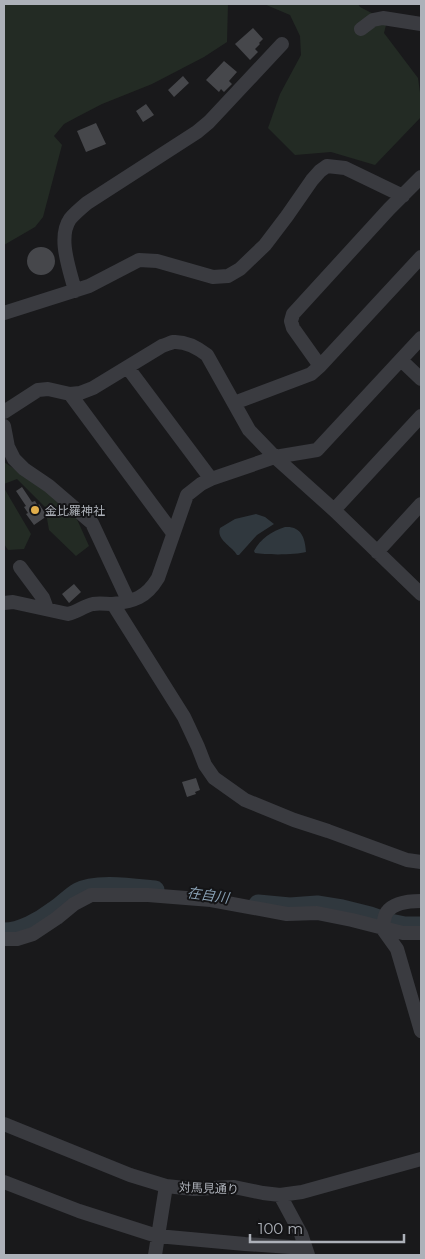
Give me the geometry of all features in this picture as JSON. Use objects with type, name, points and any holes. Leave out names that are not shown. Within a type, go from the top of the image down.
[{"type":"street","points":[[361,29],[372,20],[383,18],[421,24]]},
{"type":"street","points":[[75,291],[64,236],[66,228],[76,212],[209,122],[282,44]]},
{"type":"street","points":[[4,313],[89,286],[139,260],[157,261],[213,277],[228,276],[240,269],[265,245],[312,180],[327,166],[345,168],[403,196]]},
{"type":"street","points":[[320,366],[293,328],[291,321],[294,314],[389,209],[421,177]]},
{"type":"street","points":[[234,403],[311,374],[421,257]]},
{"type":"street","points":[[4,602],[13,602],[68,614],[75,613],[92,604],[113,604],[142,597],[152,588],[158,578],[187,495],[211,479],[275,456],[317,450],[421,338]]},
{"type":"street","points":[[4,412],[38,390],[70,394],[80,393],[93,388],[162,346],[173,342],[186,343],[197,347],[207,355],[249,430],[421,593]]},
{"type":"street","points":[[401,360],[421,379]]},
{"type":"street","points":[[128,368],[211,479]]},
{"type":"street","points":[[70,394],[173,533]]},
{"type":"street","points":[[334,510],[421,416]]},
{"type":"street","points":[[4,426],[8,448],[14,459],[92,523],[128,600]]},
{"type":"street","points":[[377,552],[421,504]]},
{"type":"street","points":[[20,567],[43,598],[46,609]]},
{"type":"street","points":[[113,604],[184,717],[205,765],[214,778],[245,800],[408,860],[421,862]]},
{"type":"street","points":[[4,939],[17,939],[33,934],[74,904],[91,895],[148,895],[211,900],[286,914],[316,913],[403,933],[421,933]]},
{"type":"street","points":[[382,928],[387,913],[392,907],[421,901]]},
{"type":"street","points":[[382,928],[398,949],[421,1031]]},
{"type":"street","name":"対馬見通り","points":[[4,1124],[130,1175],[166,1186],[194,1189],[234,1187],[280,1195],[302,1192],[421,1159]]},
{"type":"street","points":[[4,1182],[79,1211],[158,1236],[307,1251],[295,1221],[280,1195]]},
{"type":"street","points":[[155,1255],[166,1186]]},
{"type":"shaded area","points":[[4,4],[228,4],[227,42],[204,57],[152,84],[102,104],[64,124],[54,136],[62,145],[43,217],[35,227],[4,245]]},
{"type":"shaded area","points":[[264,4],[358,4],[360,7],[387,21],[384,33],[418,78],[421,117],[375,165],[331,152],[295,155],[268,128],[280,94],[301,55],[300,36],[290,15]]},
{"type":"shaded area","points":[[4,462],[42,487],[76,517],[89,546],[76,556],[49,530],[45,507],[17,479],[4,484]]},
{"type":"shaded area","points":[[4,488],[31,534],[24,549],[8,550],[4,544]]},
{"type":"shaded area","points":[[256,514],[265,517],[274,524],[257,535],[237,555],[220,536],[220,528],[235,519]]},
{"type":"shaded area","points":[[285,527],[295,528],[301,534],[305,542],[306,552],[295,554],[255,553],[254,551],[263,539]]},
{"type":"building","points":[[253,28],[263,39],[255,49],[258,52],[250,60],[235,44]]},
{"type":"building","points":[[224,61],[237,72],[229,81],[232,84],[224,92],[221,89],[219,92],[206,80]]},
{"type":"building","points":[[183,76],[189,83],[174,97],[168,90]]},
{"type":"building","points":[[146,104],[154,115],[143,122],[136,111]]},
{"type":"building","points":[[96,123],[106,144],[86,152],[77,131]]},
{"type":"building","points":[[41,247],[51,251],[55,261],[51,271],[41,275],[31,271],[27,261],[31,251]]},
{"type":"building","name":"金比羅神社","points":[[22,487],[32,502],[35,501],[38,506],[39,504],[47,516],[34,525],[26,514],[28,513],[24,507],[26,506],[16,491]]},
{"type":"building","points":[[74,584],[81,592],[69,603],[62,594]]},
{"type":"building","points":[[196,778],[200,790],[195,792],[196,794],[187,797],[182,782]]},
{"type":"waterway","name":"在自川","points":[[4,932],[17,930],[36,922],[85,889],[115,886],[155,890]]},
{"type":"waterway","name":"在自川","points":[[258,904],[290,907],[317,905],[342,909],[390,923],[405,926],[421,926]]},
{"type":"place","name":"金比羅神社","points":[[35,510]]}]
